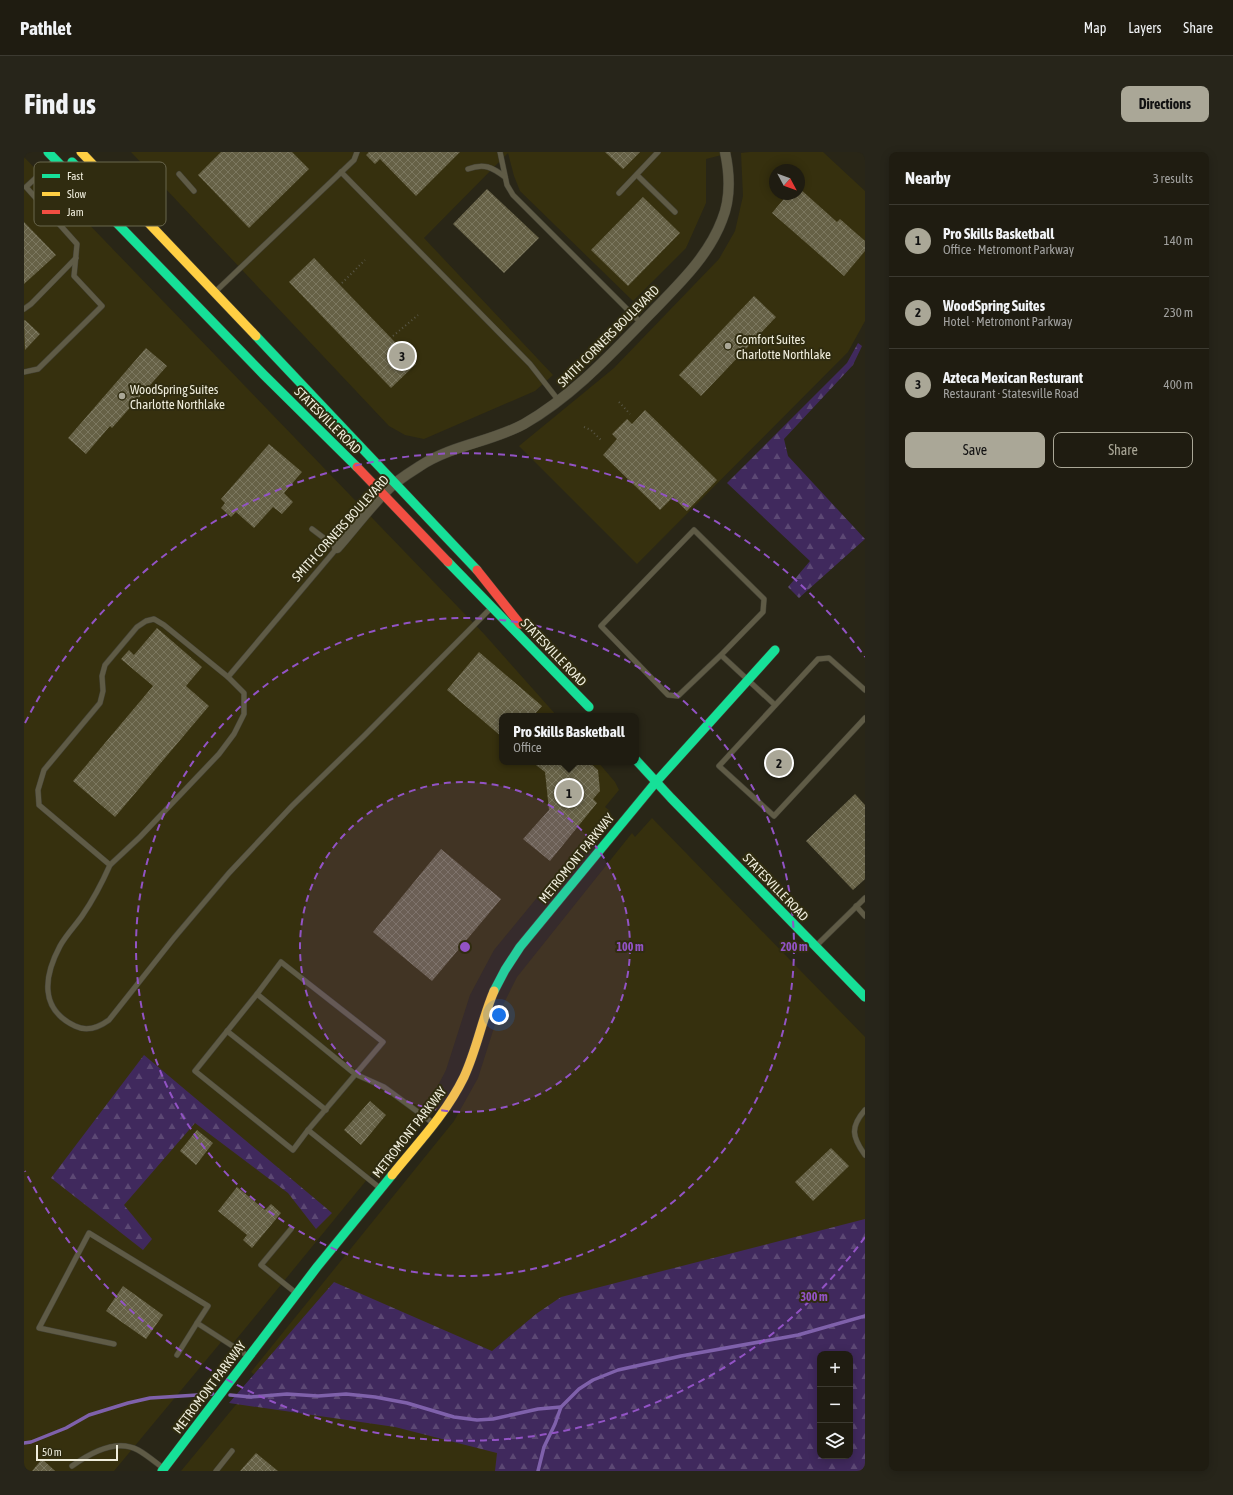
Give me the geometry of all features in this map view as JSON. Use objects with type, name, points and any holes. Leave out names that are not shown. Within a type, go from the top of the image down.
[{"type":"main road","name":"STATESVILLE ROAD","points":[[48,152],[59,162]]},
{"type":"main road","name":"STATESVILLE ROAD","points":[[81,152],[91,162]]},
{"type":"main road","points":[[56,159],[65,157],[71,162]]},
{"type":"main road","name":"STATESVILLE ROAD","points":[[121,226],[259,369],[384,494],[589,707]]},
{"type":"main road","name":"STATESVILLE ROAD","points":[[147,226],[214,292],[486,580],[529,635],[594,713]]},
{"type":"main road","name":"METROMONT PARKWAY","points":[[163,1470],[297,1293],[434,1124],[452,1099],[464,1079],[471,1061],[492,994],[502,974],[520,947],[656,782],[775,650]]},
{"type":"main road","name":"STATESVILLE ROAD","points":[[639,763],[865,997]]},
{"type":"street","name":"SMITH CORNERS BOULEVARD","points":[[337,548],[384,494],[396,483],[422,465],[452,450],[491,438],[523,424],[559,401],[617,348],[689,273],[714,239],[723,219],[729,192],[725,152]]},
{"type":"lane","points":[[214,292],[354,160],[357,152]]},
{"type":"lane","points":[[500,152],[507,185],[521,204],[641,323]]},
{"type":"lane","points":[[619,193],[658,152]]},
{"type":"lane","points":[[53,162],[56,159]]},
{"type":"lane","points":[[468,169],[483,166],[497,170],[506,176]]},
{"type":"lane","points":[[341,172],[530,364],[559,401]]},
{"type":"lane","points":[[179,174],[194,191]]},
{"type":"lane","points":[[636,175],[675,212]]},
{"type":"lane","points":[[34,179],[26,186],[34,195]]},
{"type":"lane","points":[[24,372],[38,369],[102,306],[74,276],[77,244],[61,226]]},
{"type":"lane","points":[[24,309],[31,304],[76,258]]},
{"type":"lane","points":[[312,529],[337,548]]},
{"type":"lane","points":[[694,530],[764,599],[763,612],[721,655],[678,696],[668,696],[601,626],[694,530]]},
{"type":"lane","name":"SMITH CORNERS BOULEVARD","points":[[228,677],[337,548]]},
{"type":"lane","points":[[110,865],[39,805],[38,790],[44,770],[100,703],[103,691],[102,676],[105,665],[137,627],[146,621],[154,619],[164,625],[228,677],[244,693],[244,714],[234,734],[219,754],[140,838],[110,865],[95,897],[82,917],[60,945],[52,963],[47,984],[50,1003],[58,1015],[67,1022],[79,1028],[89,1030],[101,1026],[109,1020],[174,938],[229,873],[292,806],[492,607]]},
{"type":"lane","points":[[721,655],[775,705]]},
{"type":"lane","points":[[865,690],[829,658],[818,659],[719,766],[774,816],[865,718]]},
{"type":"lane","points":[[816,946],[865,898]]},
{"type":"lane","points":[[856,906],[865,916]]},
{"type":"lane","points":[[280,962],[383,1042],[308,1130],[293,1150],[195,1071],[257,994],[280,962]]},
{"type":"lane","points":[[257,994],[355,1074],[384,1087],[434,1124]]},
{"type":"lane","points":[[227,1031],[326,1110]]},
{"type":"lane","points":[[865,1110],[856,1123],[854,1130],[855,1138],[865,1155]]},
{"type":"lane","points":[[308,1130],[381,1189]]},
{"type":"lane","points":[[290,1229],[261,1265],[297,1293]]},
{"type":"lane","points":[[114,1344],[38,1328],[89,1232],[208,1306],[177,1355]]},
{"type":"lane","points":[[197,1323],[249,1356]]},
{"type":"lane","points":[[72,1466],[96,1451],[115,1446],[129,1446],[138,1450],[163,1470]]},
{"type":"lane","points":[[216,1471],[232,1451]]},
{"type":"path","points":[[342,283],[364,260]]},
{"type":"path","points":[[393,336],[418,315]]},
{"type":"path","points":[[619,402],[630,414]]},
{"type":"path","points":[[584,427],[591,430],[602,441]]},
{"type":"shaded area","points":[[131,152],[733,152],[706,159],[706,203],[686,248],[633,301],[520,191],[514,176],[508,153],[424,238],[553,375],[535,391],[424,439],[405,435],[389,426],[166,189],[166,162],[140,162]]},
{"type":"shaded area","points":[[750,152],[823,152],[865,191],[865,321],[848,352],[637,564],[519,446],[614,368],[719,259],[735,231],[743,196],[741,153]]},
{"type":"shaded area","points":[[24,157],[34,167],[34,226],[91,226],[485,635],[554,713],[499,713],[499,765],[601,765],[615,782],[619,790],[605,807],[609,810],[494,950],[470,995],[446,1070],[428,1105],[230,1347],[222,1341],[114,1471],[24,1471]]},
{"type":"shaded area","points":[[652,818],[865,1037],[865,1471],[181,1471],[258,1378],[251,1372],[454,1121],[478,1078],[498,1015],[517,977],[632,833],[635,837]]},
{"type":"green space","points":[[858,343],[862,346],[853,365],[784,439],[788,456],[865,539],[799,598],[788,587],[810,561],[727,483],[847,363]]},
{"type":"green space","points":[[144,1055],[332,1213],[316,1229],[288,1193],[195,1123],[124,1205],[152,1239],[143,1250],[51,1178]]},
{"type":"green space","points":[[865,1219],[865,1471],[495,1471],[497,1453],[395,1427],[229,1403],[334,1282],[492,1351],[536,1314],[561,1297]]},
{"type":"building","points":[[221,152],[292,152],[309,169],[249,228],[198,175]]},
{"type":"building","points":[[369,152],[460,152],[416,196],[380,159],[375,164],[366,155]]},
{"type":"building","points":[[605,152],[640,152],[623,169]]},
{"type":"building","points":[[487,189],[539,238],[504,273],[453,224]]},
{"type":"building","points":[[805,193],[837,222],[840,219],[865,241],[865,251],[844,276],[772,213],[783,200],[805,200]]},
{"type":"building","points":[[643,197],[680,233],[628,286],[591,250]]},
{"type":"building","points":[[24,222],[56,255],[24,284]]},
{"type":"building","points":[[314,258],[416,364],[391,388],[289,282]]},
{"type":"building","name":"Comfort Suites Charlotte Northlake","points":[[754,296],[776,317],[701,396],[679,375]]},
{"type":"building","points":[[25,320],[40,334],[25,350],[24,321]]},
{"type":"building","name":"WoodSpring Suites Charlotte Northlake","points":[[146,348],[167,366],[112,428],[110,426],[86,454],[68,438]]},
{"type":"building","points":[[645,410],[717,480],[687,511],[673,497],[660,510],[603,455],[617,439],[612,434],[627,419],[632,424]]},
{"type":"building","points":[[269,444],[302,472],[284,493],[293,502],[282,514],[273,507],[254,528],[236,512],[231,517],[221,508],[225,503],[221,499]]},
{"type":"building","points":[[157,628],[202,667],[186,686],[209,706],[115,817],[73,781],[153,686],[121,659],[129,650],[134,655]]},
{"type":"building","points":[[479,652],[542,706],[536,713],[499,713],[499,734],[447,690]]},
{"type":"building","points":[[536,765],[592,765],[598,770],[600,791],[593,799],[597,803],[550,861],[523,839],[549,810],[545,772]]},
{"type":"building","points":[[855,794],[865,805],[865,879],[853,890],[806,841]]},
{"type":"building","points":[[441,849],[501,899],[432,981],[373,932]]},
{"type":"building","points":[[370,1101],[386,1115],[361,1145],[344,1130]]},
{"type":"building","points":[[197,1130],[213,1143],[196,1165],[180,1151]]},
{"type":"building","points":[[831,1148],[849,1166],[813,1201],[795,1182]]},
{"type":"building","points":[[237,1187],[265,1210],[271,1204],[281,1213],[252,1248],[243,1240],[247,1235],[218,1211]]},
{"type":"building","points":[[123,1286],[163,1315],[146,1339],[106,1311]]},
{"type":"building","points":[[256,1453],[278,1471],[240,1471]]},
{"type":"building","points":[[42,1459],[55,1471],[32,1471]]},
{"type":"waterway","points":[[538,1471],[544,1447],[561,1407],[579,1389],[593,1380],[618,1370],[681,1356],[798,1335],[865,1316]]},
{"type":"waterway","points":[[24,1443],[31,1442],[66,1428],[89,1415],[128,1403],[150,1398],[213,1394]]},
{"type":"waterway","points":[[230,1395],[251,1397],[287,1394],[318,1396],[346,1394],[375,1397],[407,1403],[454,1417],[477,1420],[493,1419],[538,1409],[561,1407]]},
{"type":"traffic: fast","points":[[48,152],[58,162]]},
{"type":"traffic: fast","points":[[120,226],[264,375],[357,467]]},
{"type":"traffic: fast","points":[[256,336],[477,570]]},
{"type":"traffic: fast","points":[[448,562],[589,707]]},
{"type":"traffic: fast","points":[[494,991],[505,970],[520,947],[656,782],[775,650]]},
{"type":"traffic: fast","points":[[639,763],[865,997]]},
{"type":"traffic: fast","points":[[162,1471],[317,1267],[392,1175]]},
{"type":"traffic: slow","points":[[81,152],[91,162]]},
{"type":"traffic: slow","points":[[151,226],[256,336]]},
{"type":"traffic: slow","points":[[392,1175],[431,1128],[457,1091],[469,1066],[494,991]]},
{"type":"traffic: jam","points":[[357,467],[448,562]]},
{"type":"traffic: jam","points":[[477,570],[520,624]]},
{"type":"place","name":"Comfort Suites Charlotte Northlake","points":[[728,346]]},
{"type":"place","name":"Azteca Mexican Resturant","points":[[402,356]]},
{"type":"place","name":"WoodSpring Suites Charlotte Northlake","points":[[122,396]]},
{"type":"place","name":"WoodSpring Suites","points":[[779,763]]},
{"type":"place","name":"Pro Skills Basketball","points":[[569,793]]}]
